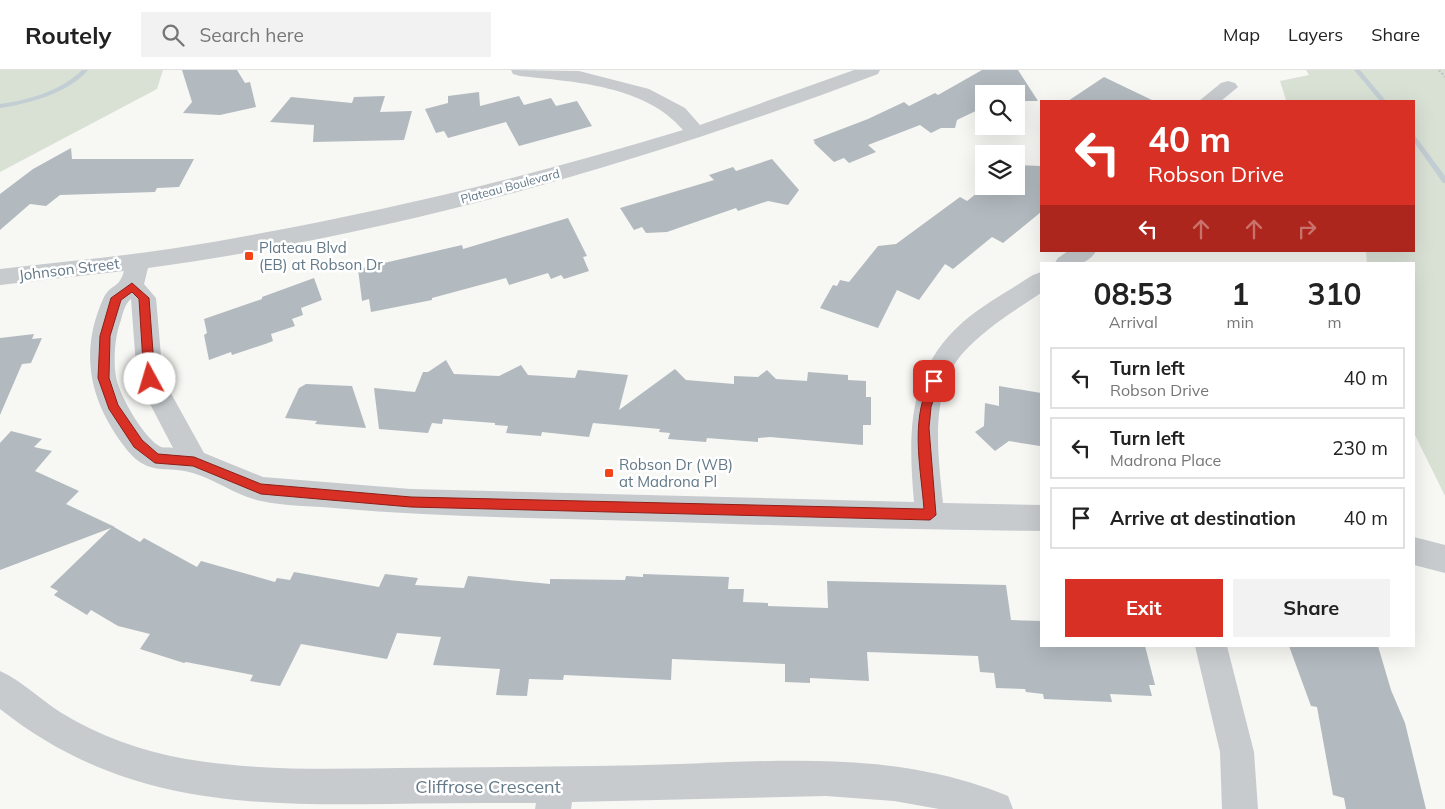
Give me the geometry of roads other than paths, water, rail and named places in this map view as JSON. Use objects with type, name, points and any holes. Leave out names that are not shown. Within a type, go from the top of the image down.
[{"type":"street","points":[[520,70],[579,77],[642,93],[678,112],[696,133]]},
{"type":"street","name":"Plateau Boulevard","points":[[138,261],[299,234],[474,196],[696,133],[809,94],[871,70]]},
{"type":"street","points":[[1210,100],[1228,87]]},
{"type":"street","points":[[1069,262],[1083,252]]},
{"type":"street","points":[[138,261],[132,286],[116,298],[107,324],[103,348],[103,378],[112,406],[138,443],[155,458],[194,462],[261,489],[411,502],[1040,518]]},
{"type":"street","name":"Johnson Street","points":[[0,277],[138,261]]},
{"type":"street","points":[[930,515],[923,428],[926,407],[938,372],[946,356],[972,329],[1040,282]]},
{"type":"street","points":[[132,286],[144,298],[150,379],[194,462]]},
{"type":"street","points":[[1415,551],[1445,559]]},
{"type":"street","points":[[1211,647],[1237,752],[1240,809]]},
{"type":"street","name":"Cliffrose Crescent","points":[[0,688],[57,730],[152,769],[206,781],[254,786],[555,797],[826,777],[926,786],[972,799],[995,809]]},
{"type":"waterway","points":[[0,106],[23,102],[47,93],[66,84],[85,70]]},
{"type":"waterway","points":[[1357,70],[1382,100]]},
{"type":"waterway","points":[[1415,139],[1445,181]]},
{"type":"place","name":"Plateau Blvd (EB) at Robson Dr","points":[[249,256]]},
{"type":"place","name":"Robson Dr (WB) at Madrona Pl","points":[[609,473]]}]
